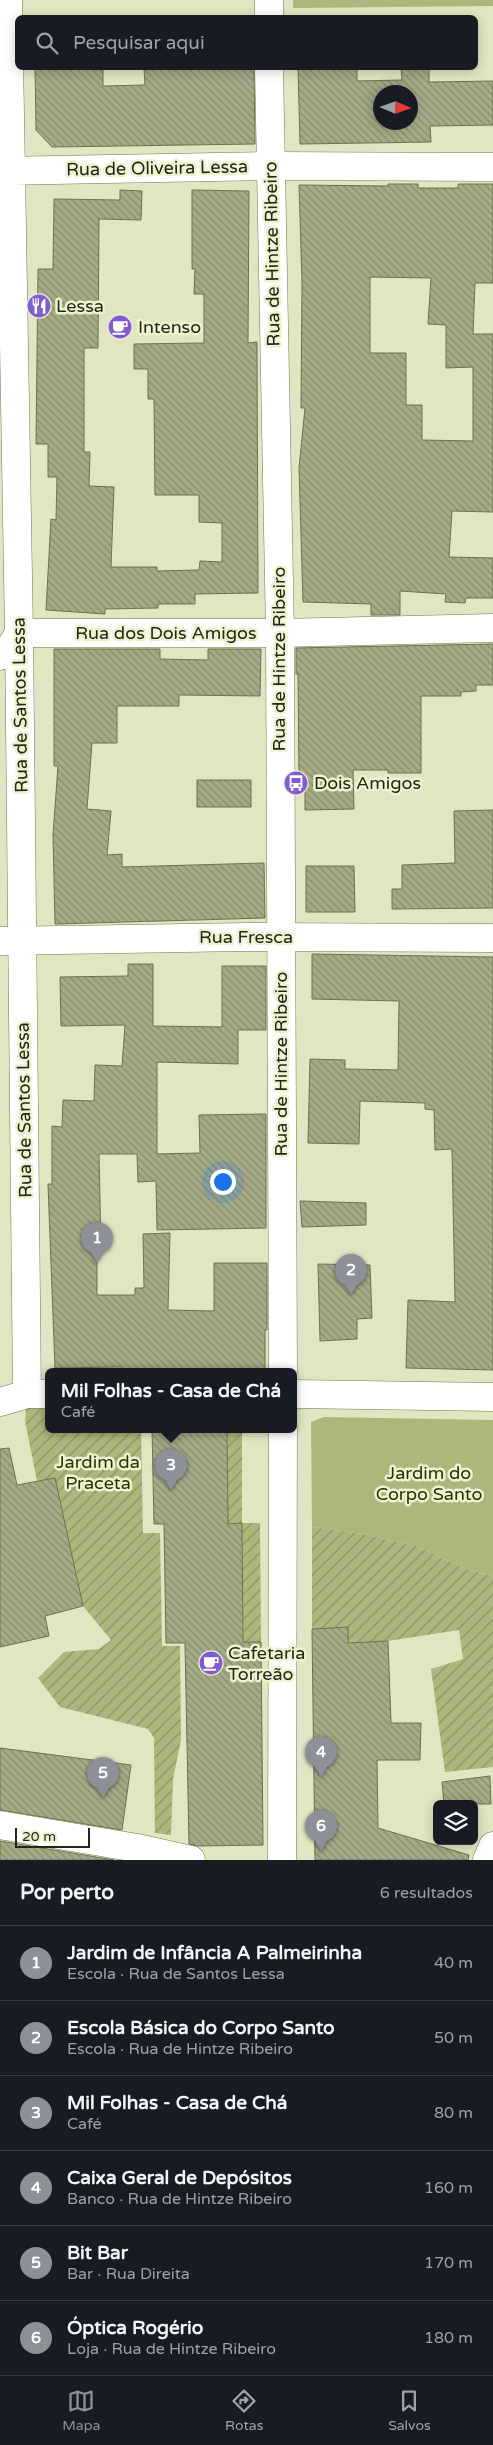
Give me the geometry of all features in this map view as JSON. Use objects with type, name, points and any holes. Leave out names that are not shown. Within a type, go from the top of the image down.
[{"type":"street","points":[[269,0],[269,15]]},
{"type":"street","name":"Rua de Santos Lessa","points":[[6,16],[5,170],[19,633],[11,941],[38,1394]]},
{"type":"street","name":"Rua de Hintze Ribeiro","points":[[269,70],[280,633],[283,1368]]},
{"type":"street","name":"Rua de Oliveira Lessa","points":[[5,170],[270,166],[493,167]]},
{"type":"street","name":"Rua dos Dois Amigos","points":[[19,633],[280,633],[493,628]]},
{"type":"street","points":[[0,656],[10,648],[19,633]]},
{"type":"street","name":"Rua Fresca","points":[[11,941],[280,937],[493,938]]},
{"type":"street","points":[[0,1402],[38,1394]]},
{"type":"street","points":[[297,1394],[493,1398]]},
{"type":"street","points":[[282,1860],[283,1433]]},
{"type":"street","points":[[0,1825],[137,1848],[191,1860]]},
{"type":"street","points":[[487,1860],[493,1846]]},
{"type":"green space","points":[[293,0],[493,0],[493,6],[293,8]]},
{"type":"green space","name":"Jardim da Praceta","points":[[27,1394],[45,1394],[45,1433],[141,1433],[143,1533],[160,1533],[162,1646],[180,1646],[181,1740],[173,1779],[171,1835],[155,1833],[154,1738],[148,1729],[60,1707],[38,1678],[64,1652],[99,1649],[111,1640],[83,1606],[55,1479],[37,1481],[25,1421]]},
{"type":"green space","name":"Jardim do Corpo Santo","points":[[324,1417],[493,1420],[493,1576],[466,1569],[416,1546],[363,1534],[312,1527],[311,1422]]},
{"type":"green space","points":[[227,1433],[242,1433],[242,1523],[260,1523],[261,1642],[243,1642],[242,1524],[228,1524]]},
{"type":"green space","points":[[312,1527],[363,1534],[416,1546],[466,1569],[493,1576],[493,1767],[445,1772],[431,1669],[463,1659],[459,1630],[388,1641],[348,1643],[347,1627],[312,1629]]},
{"type":"building","points":[[35,70],[103,70],[103,86],[145,85],[144,70],[254,70],[255,144],[52,147],[36,130]]},
{"type":"building","points":[[298,70],[357,70],[357,81],[402,80],[401,70],[429,70],[429,82],[493,81],[493,125],[430,126],[431,142],[300,144]]},
{"type":"building","points":[[388,184],[418,184],[418,188],[458,188],[458,184],[493,184],[493,283],[475,283],[473,334],[493,334],[493,512],[452,511],[449,557],[493,558],[493,598],[466,598],[465,603],[445,602],[446,594],[400,591],[400,615],[371,615],[371,604],[303,602],[299,468],[305,408],[301,408],[302,282],[299,185],[388,186]],"holes":[[[370,277],[431,278],[428,324],[446,325],[446,368],[473,367],[473,441],[422,440],[422,405],[406,405],[406,353],[370,353]]]},
{"type":"building","points":[[120,190],[142,191],[141,220],[99,219],[98,348],[84,348],[84,452],[90,452],[89,486],[114,487],[111,567],[157,567],[157,571],[199,570],[200,561],[222,562],[222,523],[199,522],[199,495],[155,495],[154,399],[148,399],[148,369],[134,369],[134,344],[204,343],[204,294],[194,294],[195,269],[192,269],[192,190],[249,191],[248,343],[257,342],[258,593],[195,594],[195,604],[158,604],[158,608],[105,609],[105,614],[46,610],[51,519],[56,520],[57,477],[48,477],[48,444],[36,444],[38,269],[53,269],[54,199],[120,200]]},
{"type":"building","points":[[493,644],[493,685],[476,685],[476,691],[461,692],[461,696],[421,696],[421,773],[388,773],[388,770],[353,770],[354,809],[305,810],[305,774],[299,774],[296,648]]},
{"type":"building","points":[[54,649],[160,649],[160,659],[208,660],[208,649],[261,649],[260,696],[179,695],[179,706],[117,706],[117,743],[92,743],[87,809],[111,811],[107,855],[122,854],[122,867],[264,863],[265,918],[55,924],[53,835],[58,766],[54,766]]},
{"type":"building","points":[[197,780],[251,780],[251,807],[197,807]]},
{"type":"building","points":[[493,810],[493,908],[392,909],[392,889],[402,889],[402,865],[455,863],[454,811]]},
{"type":"building","points":[[306,866],[354,866],[355,912],[306,912]]},
{"type":"building","points":[[312,954],[493,957],[493,1370],[406,1368],[408,1300],[455,1302],[452,1149],[435,1150],[434,1110],[425,1109],[425,1103],[360,1101],[359,1144],[308,1143],[310,1059],[345,1060],[345,1069],[398,1070],[399,1001],[312,999]]},
{"type":"building","points":[[128,964],[153,964],[153,1026],[222,1027],[222,966],[266,966],[266,1030],[238,1030],[238,1064],[157,1062],[157,1154],[200,1153],[199,1115],[266,1114],[266,1228],[157,1230],[156,1181],[138,1182],[137,1154],[99,1154],[101,1249],[97,1249],[97,1295],[135,1295],[135,1288],[144,1288],[143,1234],[170,1233],[168,1310],[214,1311],[214,1263],[267,1263],[265,1368],[55,1368],[48,1184],[52,1184],[52,1126],[62,1127],[63,1100],[94,1101],[95,1065],[122,1066],[125,1025],[61,1026],[60,977],[128,976]]},
{"type":"building","points":[[300,1201],[366,1203],[366,1225],[302,1227]]},
{"type":"building","points":[[318,1264],[370,1265],[372,1318],[357,1319],[357,1339],[320,1341]]},
{"type":"building","points":[[152,1433],[227,1433],[228,1524],[242,1523],[243,1642],[261,1642],[263,1845],[197,1846],[189,1844],[185,1643],[166,1643],[164,1524],[154,1524]]},
{"type":"building","points":[[9,1448],[17,1485],[55,1478],[83,1606],[45,1616],[49,1636],[0,1647],[0,1449]]},
{"type":"building","points":[[348,1627],[348,1643],[388,1641],[391,1723],[421,1723],[420,1760],[377,1760],[378,1828],[469,1855],[468,1860],[315,1860],[312,1629]]},
{"type":"building","points":[[0,1748],[131,1765],[122,1830],[0,1810]]},
{"type":"building","points":[[490,1776],[491,1804],[478,1804],[478,1800],[444,1800],[442,1782]]},
{"type":"building","points":[[0,1841],[114,1860],[0,1860]]},
{"type":"place","name":"Lessa","points":[[39,306]]},
{"type":"place","name":"Intenso","points":[[120,327]]},
{"type":"place","name":"Dois Amigos","points":[[296,783]]},
{"type":"place","name":"Jardim de Infância A Palmeirinha","points":[[97,1263]]},
{"type":"place","name":"Escola Básica do Corpo Santo","points":[[351,1295]]},
{"type":"place","name":"Mil Folhas - Casa de Chá","points":[[171,1490]]},
{"type":"place","name":"Cafetaria Torreão","points":[[211,1663]]},
{"type":"place","name":"Caixa Geral de Depósitos","points":[[321,1777]]},
{"type":"place","name":"Bit Bar","points":[[103,1798]]},
{"type":"place","name":"Óptica Rogério","points":[[321,1851]]}]
